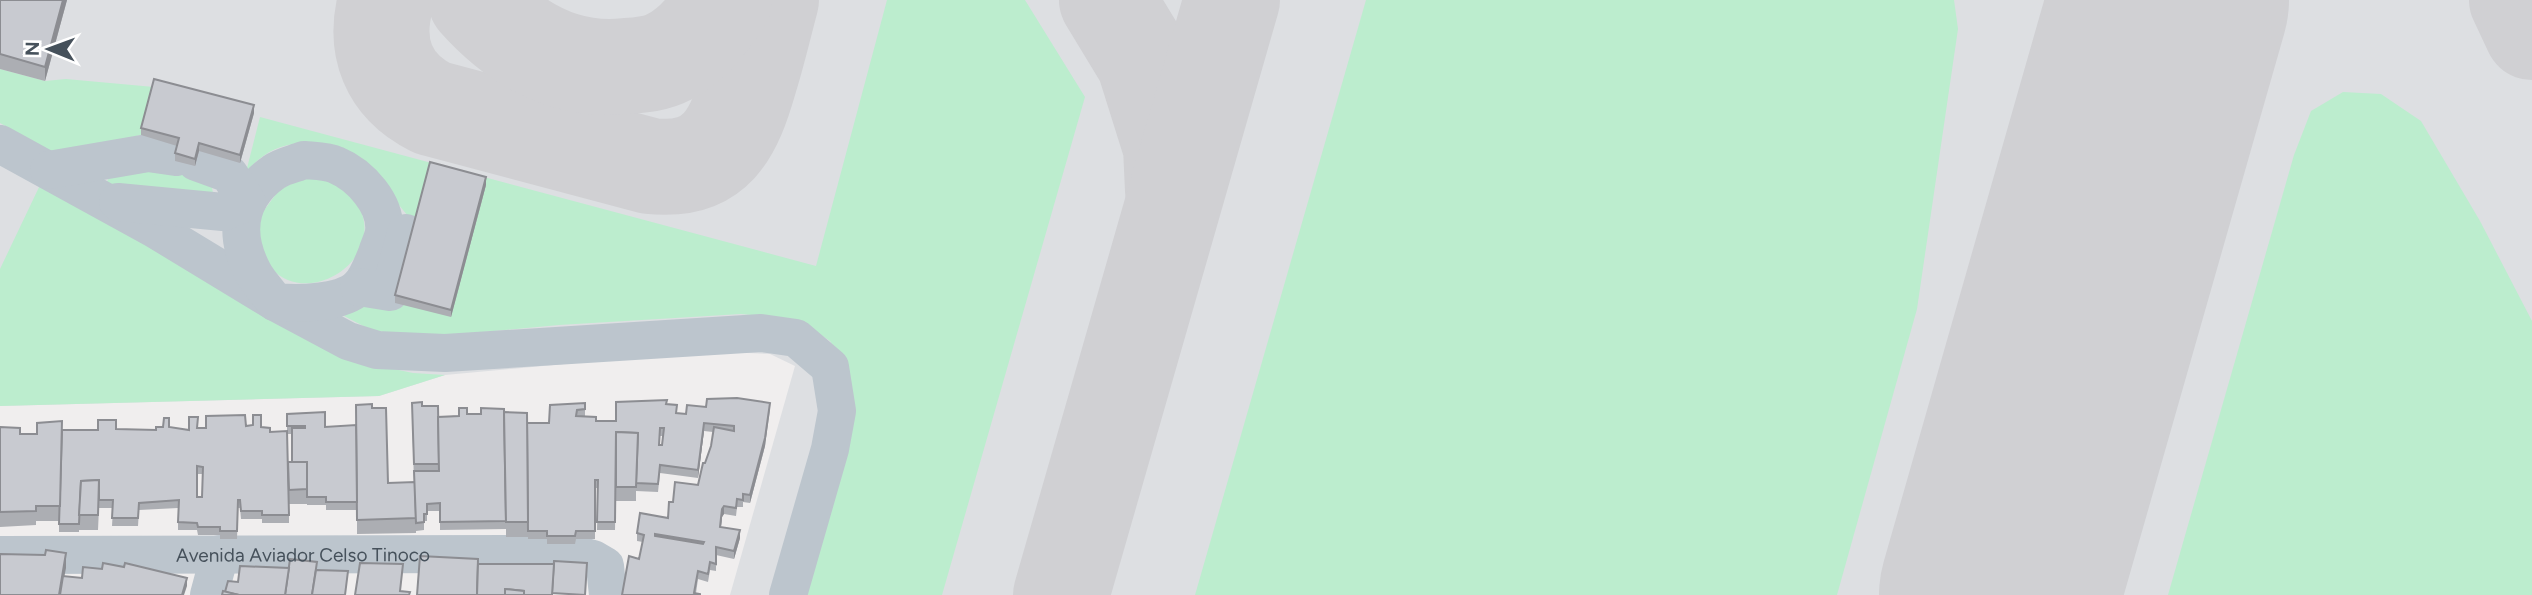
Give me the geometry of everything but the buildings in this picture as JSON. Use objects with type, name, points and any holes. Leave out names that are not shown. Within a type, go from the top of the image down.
[{"type":"street","points":[[0,144],[153,228],[275,302],[348,341],[377,350],[445,353],[761,333],[796,338],[830,367],[837,411],[830,449],[789,595]]},
{"type":"street","points":[[49,170],[148,153],[186,160],[229,174],[247,202]]},
{"type":"street","points":[[304,160],[335,164],[355,176],[369,190],[380,209],[384,231],[374,261],[359,287],[340,296],[315,303],[275,302],[253,273],[244,251],[239,226],[247,202],[258,185],[276,170],[304,160]]},
{"type":"street","points":[[102,200],[223,212],[247,202]]},
{"type":"street","points":[[209,595],[220,554]]},
{"type":"street","name":"Avenida Aviador Celso Tinoco","points":[[0,555],[575,554],[593,559],[606,580]]},
{"type":"shaded area","points":[[0,0],[2532,0],[2532,595],[730,595],[795,366],[770,354],[705,351],[445,375],[379,396],[0,406]]},
{"type":"green space","points":[[887,0],[1025,0],[1085,97],[942,595],[804,595],[843,361],[830,341],[812,329],[772,317],[741,314],[559,325],[483,332],[442,341],[371,330],[344,316],[414,232],[408,216],[389,193],[301,143],[270,152],[246,172],[260,117],[816,266]]},
{"type":"green space","points":[[1366,0],[1954,0],[1958,29],[1917,309],[1837,595],[1195,595]]},
{"type":"green space","points":[[0,69],[45,81],[66,79],[154,87],[141,135],[55,154],[0,123]]},
{"type":"green space","points":[[2343,92],[2381,94],[2421,121],[2480,221],[2532,321],[2532,595],[2168,595],[2294,155],[2311,111]]},
{"type":"green space","points":[[152,163],[211,181],[214,200],[106,184],[110,175]]},
{"type":"green space","points":[[290,175],[336,179],[362,214],[364,232],[360,249],[350,263],[337,274],[321,281],[304,283],[287,280],[272,269],[254,224]]},
{"type":"green space","points":[[41,183],[370,364],[413,373],[445,375],[379,396],[0,406],[0,269]]},
{"type":"taxiway","points":[[386,0],[382,34],[388,63],[404,88],[432,108],[650,166],[673,167],[707,156],[729,132],[744,98],[771,0]]},
{"type":"taxiway","points":[[476,0],[491,16],[525,43],[563,60],[605,67],[648,64],[669,57],[700,33],[724,0]]},
{"type":"taxiway","points":[[1107,0],[1144,61],[1171,147],[1173,190]]},
{"type":"taxiway","points":[[1061,595],[1232,0]]},
{"type":"taxiway","points":[[2149,73],[2186,0]]},
{"type":"taxiway","points":[[2517,0],[2532,32]]},
{"type":"runway","points":[[1999,595],[2169,0]]}]
